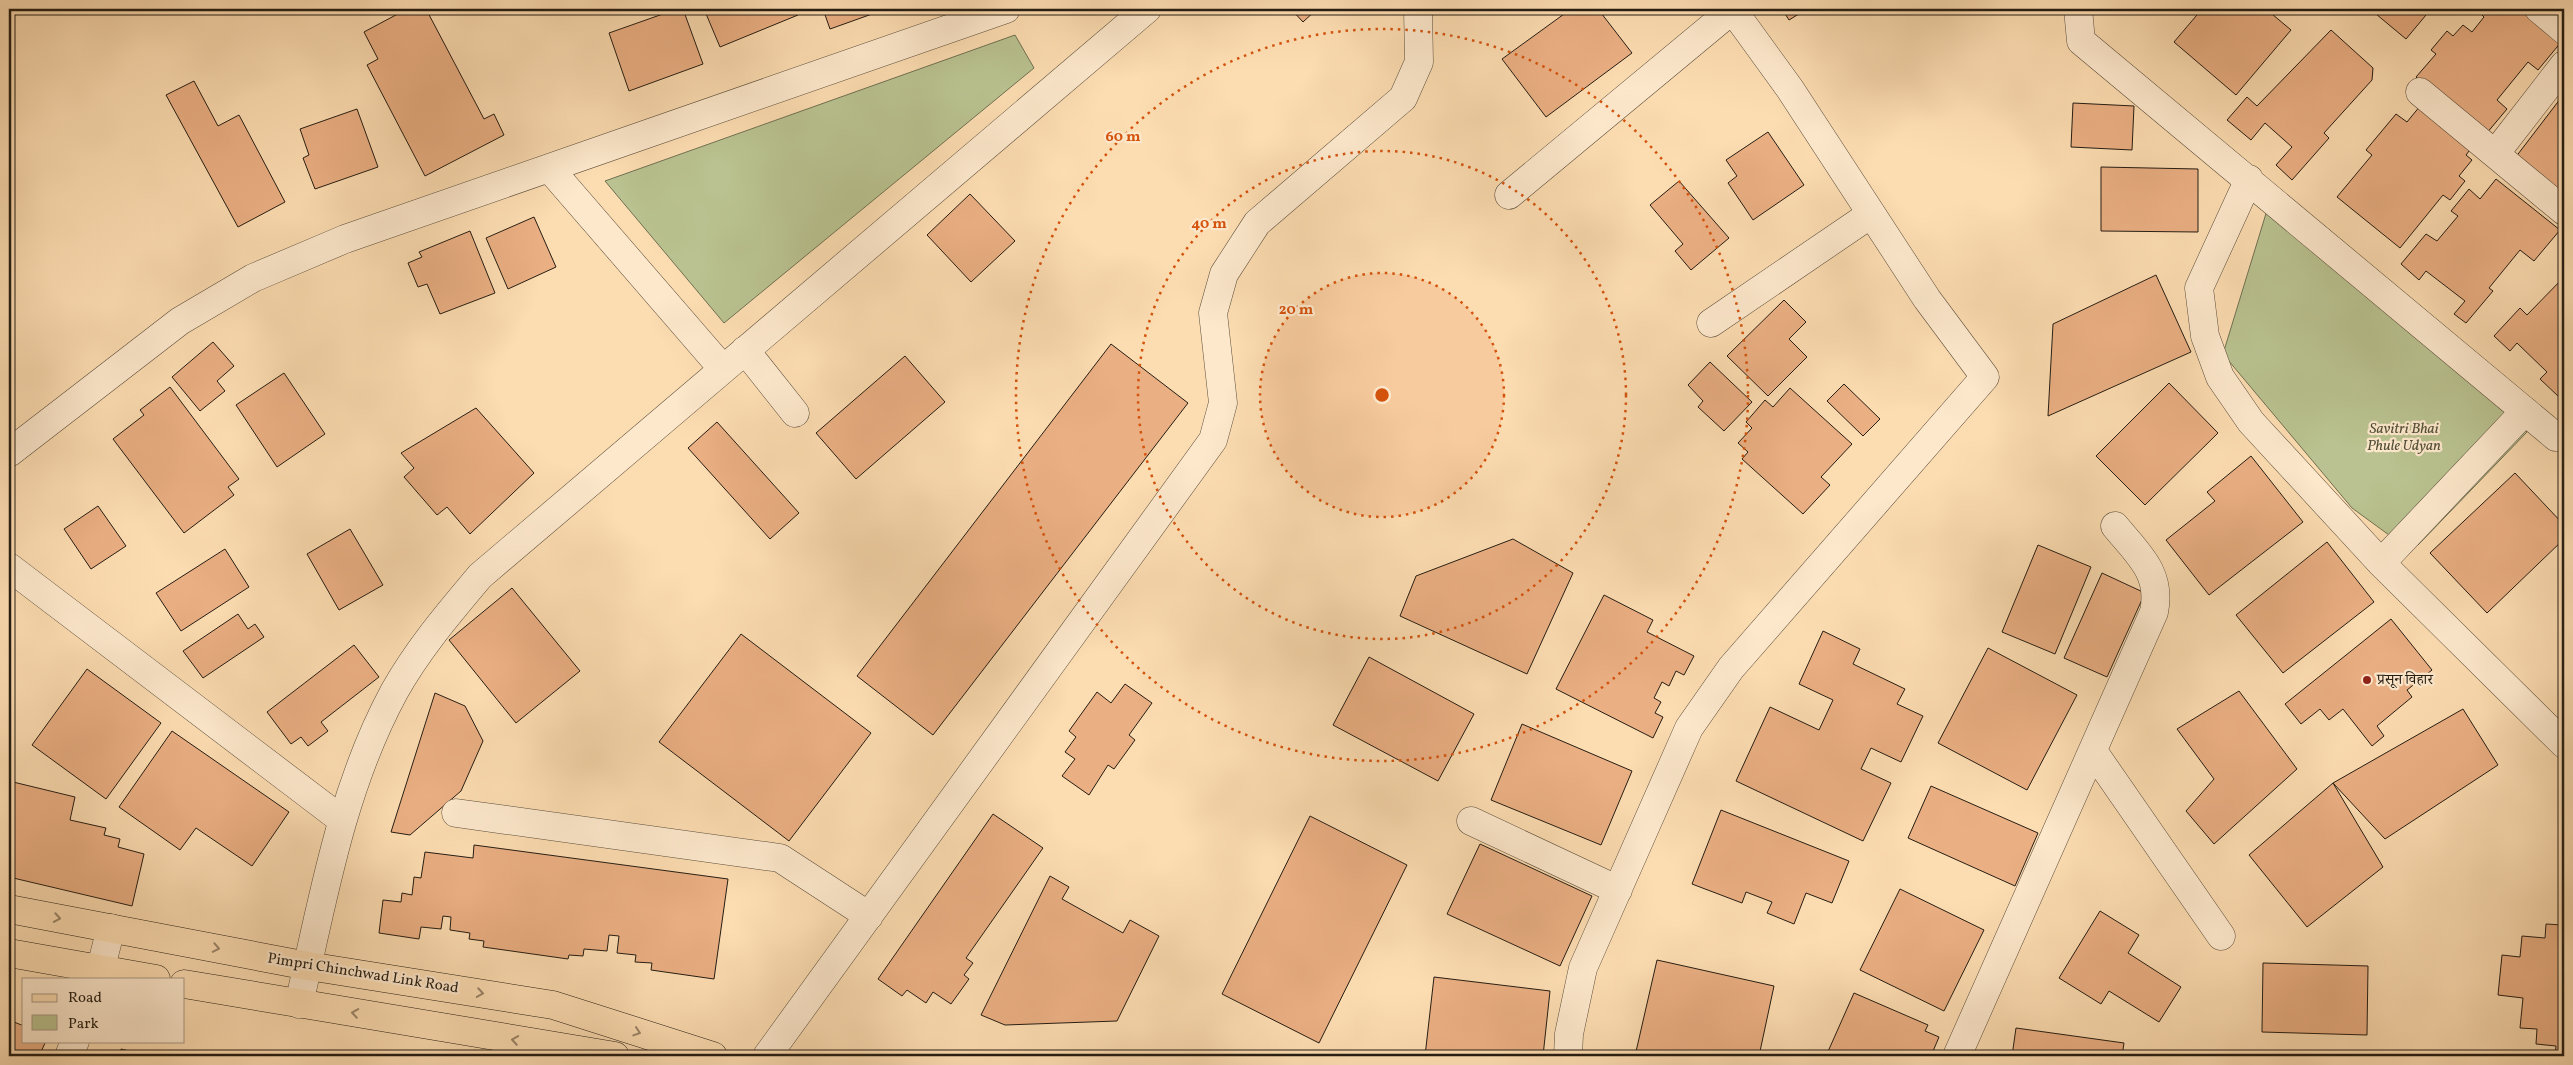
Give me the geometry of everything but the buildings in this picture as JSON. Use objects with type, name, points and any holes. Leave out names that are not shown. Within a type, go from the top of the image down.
[{"type":"main road","name":"Pimpri Chinchwad Link Road","points":[[9,909],[308,966],[552,1005],[713,1056]]},
{"type":"main road","points":[[9,953],[100,974],[145,978]]},
{"type":"main road","points":[[185,984],[615,1056]]},
{"type":"street","points":[[9,453],[180,321],[253,278],[345,240],[1006,9]]},
{"type":"street","points":[[299,1004],[342,820],[369,744],[395,692],[428,639],[480,576],[745,350],[1115,20],[1147,9]]},
{"type":"street","points":[[767,1056],[1214,440],[1223,403],[1213,313],[1224,274],[1257,223],[1403,98],[1419,62],[1418,9]]},
{"type":"street","points":[[1508,195],[1732,9],[1790,89],[1927,299],[1985,377],[1731,668],[1689,728],[1584,968],[1570,1034],[1568,1056]]},
{"type":"street","points":[[2078,9],[2081,40],[2556,438]]},
{"type":"street","points":[[2539,9],[2564,30]]},
{"type":"street","points":[[2495,154],[2564,65]]},
{"type":"street","points":[[2420,92],[2564,211]]},
{"type":"street","points":[[550,169],[723,369]]},
{"type":"street","points":[[2249,179],[2199,288],[2205,336],[2220,377],[2251,422],[2381,563],[2564,744]]},
{"type":"street","points":[[1711,323],[1870,214]]},
{"type":"street","points":[[745,350],[794,413]]},
{"type":"street","points":[[2381,563],[2526,411]]},
{"type":"street","points":[[1957,1056],[2154,612],[2158,595],[2151,571],[2116,526]]},
{"type":"street","points":[[9,567],[342,820]]},
{"type":"street","points":[[2092,751],[2222,936]]},
{"type":"street","points":[[456,813],[780,858],[869,916]]},
{"type":"street","points":[[1471,821],[1618,890]]},
{"type":"street","points":[[100,974],[111,928]]},
{"type":"street","points":[[70,1056],[75,1042]]},
{"type":"green space","points":[[1015,35],[1034,68],[724,323],[605,181]]},
{"type":"green space","name":"Savitri Bhai Phule Udyan","points":[[2268,207],[2527,432],[2418,545],[2389,535],[2352,508],[2223,354]]},
{"type":"place","name":"प्रसून विहार","points":[[2367,680]]}]
